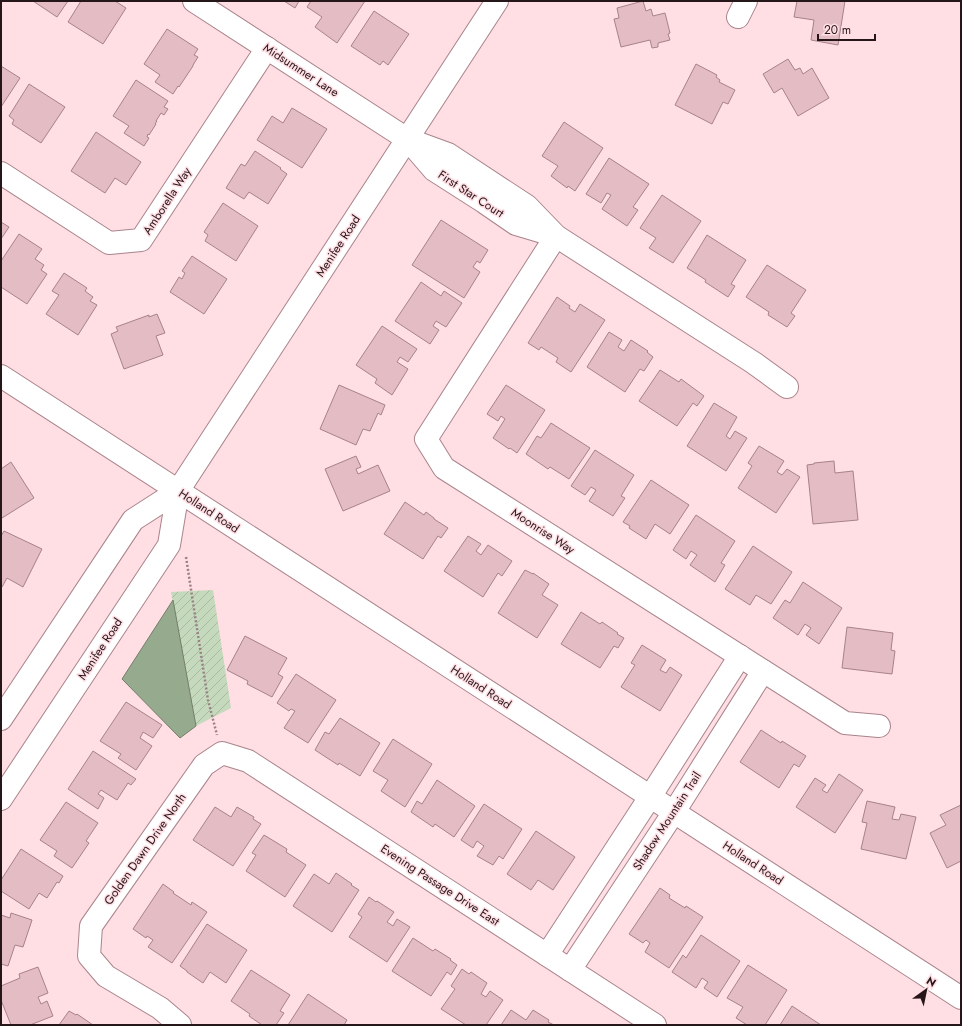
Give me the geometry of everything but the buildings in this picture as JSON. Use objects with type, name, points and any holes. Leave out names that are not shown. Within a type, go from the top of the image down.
[{"type":"street","name":"Midsummer Lane","points":[[194,1],[407,139]]},
{"type":"street","name":"Menifee Road","points":[[1,799],[169,545],[178,491],[497,1]]},
{"type":"street","name":"Amborella Way","points":[[1,173],[109,243],[141,240],[267,48]]},
{"type":"street","name":"First Star Court","points":[[407,139],[434,170],[516,224],[556,236],[754,363],[787,387]]},
{"type":"street","name":"Moonrise Way","points":[[556,236],[426,439],[444,468],[845,723],[879,726]]},
{"type":"street","name":"Holland Road","points":[[1,376],[961,998]]},
{"type":"street","name":"Menifee Road","points":[[1,719],[133,520],[178,491]]},
{"type":"street","points":[[547,955],[740,656]]},
{"type":"street","name":"Shadow Mountain Trail","points":[[570,970],[674,812],[763,671]]},
{"type":"street","name":"Evening Passage Drive East","points":[[222,753],[248,761],[655,1025]]},
{"type":"street","name":"Golden Dawn Drive North","points":[[180,1025],[160,1008],[106,976],[89,956],[91,926],[204,765],[222,753]]},
{"type":"path","points":[[186,557],[208,700],[222,753]]},
{"type":"shaded area","points":[[213,590],[231,708],[196,726],[171,592]]},
{"type":"shaded area","points":[[173,600],[196,726],[180,738],[122,679]]}]
